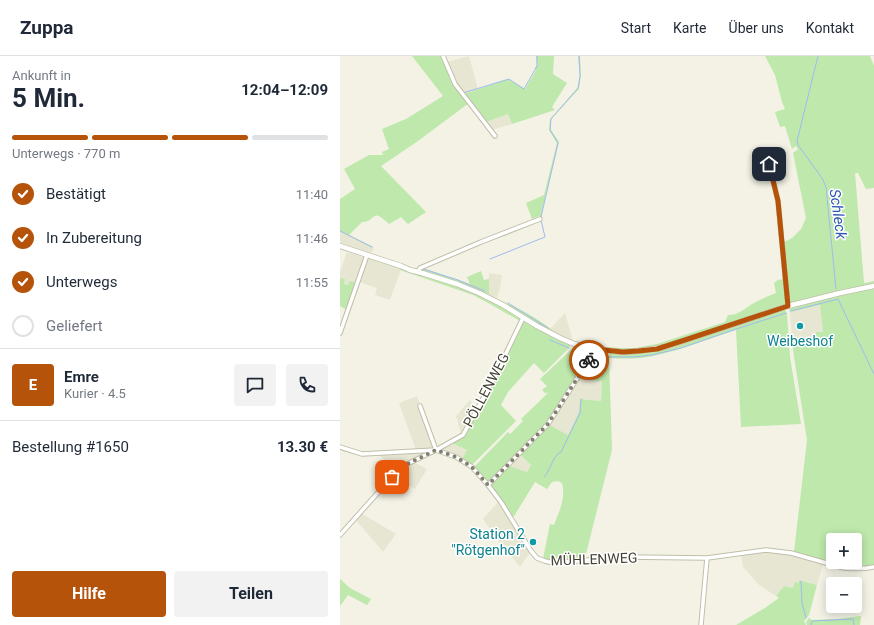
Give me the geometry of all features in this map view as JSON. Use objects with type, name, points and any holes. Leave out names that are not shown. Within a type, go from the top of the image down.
[{"type":"street","points":[[443,56],[455,84],[495,136]]},
{"type":"street","points":[[769,164],[778,201],[788,306]]},
{"type":"street","points":[[418,272],[420,268],[461,250],[540,219]]},
{"type":"street","points":[[340,246],[479,293],[503,305],[548,333],[574,344],[594,349],[623,352],[657,349],[788,306],[874,286]]},
{"type":"street","points":[[340,333],[367,255]]},
{"type":"street","name":"PÖLLENWEG","points":[[340,535],[401,467],[463,435],[494,378],[523,318]]},
{"type":"street","points":[[488,485],[548,424],[587,363],[594,349]]},
{"type":"street","points":[[420,406],[436,450]]},
{"type":"street","name":"MÜHLENWEG","points":[[340,447],[362,454],[436,450],[456,457],[472,467],[488,485],[501,502],[531,551],[538,558],[553,563],[625,557],[707,558],[766,550],[791,553],[849,568],[862,569],[874,567]]},
{"type":"street","points":[[701,625],[707,558]]},
{"type":"shaded area","points":[[469,56],[478,89],[464,94],[456,84],[447,62]]},
{"type":"shaded area","points":[[508,114],[512,124],[492,130],[486,122]]},
{"type":"shaded area","points":[[784,160],[785,163],[783,164],[785,175],[774,177],[771,164]]},
{"type":"shaded area","points":[[340,231],[374,249],[371,253],[340,243]]},
{"type":"shaded area","points":[[347,252],[366,258],[357,283],[348,285],[344,284],[345,279],[340,278],[340,272]]},
{"type":"shaded area","points":[[367,258],[401,269],[390,300],[375,295],[377,288],[359,282]]},
{"type":"shaded area","points":[[489,273],[502,275],[497,298],[489,295]]},
{"type":"shaded area","points":[[820,305],[823,332],[816,334],[817,338],[792,341],[790,312]]},
{"type":"shaded area","points":[[565,313],[573,341],[558,335],[550,329]]},
{"type":"shaded area","points":[[581,374],[598,382],[600,380],[602,381],[601,401],[580,399],[579,412],[568,435],[549,425]]},
{"type":"shaded area","points":[[417,396],[420,405],[417,406],[423,417],[434,448],[433,449],[416,450],[399,403]]},
{"type":"shaded area","points":[[470,400],[476,408],[461,434],[456,416]]},
{"type":"shaded area","points":[[452,443],[467,450],[462,459],[439,449]]},
{"type":"shaded area","points":[[426,453],[400,465],[396,469],[378,454]]},
{"type":"shaded area","points":[[520,454],[531,465],[527,472],[509,466]]},
{"type":"shaded area","points":[[413,462],[427,469],[415,489],[394,476],[402,468]]},
{"type":"shaded area","points":[[499,501],[530,552],[520,567],[496,538],[483,519]]},
{"type":"shaded area","points":[[361,513],[396,534],[383,552],[355,519]]},
{"type":"shaded area","points":[[766,551],[785,553],[823,564],[817,585],[800,580],[799,583],[793,588],[784,586],[776,596],[759,585],[743,567],[741,555]]},
{"type":"green space","points":[[412,56],[442,56],[454,85],[469,103],[418,141],[381,166],[426,212],[408,224],[401,217],[389,224],[376,215],[370,220],[362,222],[349,235],[373,247],[372,248],[340,231],[340,199],[355,189],[344,169],[369,155],[383,155],[382,152],[389,149],[382,129],[406,119],[443,96]]},
{"type":"green space","points":[[536,56],[554,56],[553,74],[567,83],[552,107],[555,110],[512,124],[508,114],[486,122],[464,94],[508,79],[525,89],[536,70]]},
{"type":"green space","points":[[578,56],[580,56],[581,76],[579,89],[551,119],[551,130],[559,142],[541,215],[542,217],[540,218],[539,216],[532,219],[526,203],[544,195],[557,143],[549,130],[550,119],[578,88],[580,76]]},
{"type":"green space","points":[[765,56],[870,56],[874,66],[874,188],[866,189],[858,173],[855,173],[864,283],[874,281],[874,285],[790,303],[784,242],[792,238],[801,229],[806,218],[793,153],[798,149],[796,146],[792,149],[785,126],[780,127],[775,112],[785,109],[775,75]]},
{"type":"green space","points":[[369,257],[462,288],[499,305],[520,318],[520,321],[473,295],[367,258]]},
{"type":"green space","points":[[423,268],[470,284],[467,277],[481,271],[484,280],[489,279],[489,296],[524,312],[557,334],[509,308],[420,271]]},
{"type":"green space","points":[[340,278],[345,279],[344,284],[348,285],[350,281],[357,283],[347,310],[340,306]]},
{"type":"green space","points":[[784,279],[786,303],[784,306],[656,347],[620,351],[598,348],[562,338],[600,347],[635,348],[657,344],[725,322],[728,315],[738,313],[776,293],[774,283],[778,280]]},
{"type":"green space","points":[[874,288],[874,565],[862,566],[862,533],[826,533],[826,561],[794,552],[807,440],[792,341],[816,338],[816,332],[823,332],[820,305],[790,312],[789,309],[830,297]]},
{"type":"green space","points":[[784,309],[787,314],[790,357],[801,424],[741,427],[736,330],[663,354],[642,358],[609,358],[612,450],[585,558],[558,561],[543,559],[550,524],[554,525],[561,505],[563,494],[562,483],[558,481],[552,482],[547,489],[535,482],[512,517],[490,486],[509,466],[527,472],[531,465],[520,454],[549,425],[568,435],[579,412],[580,399],[601,401],[602,381],[600,380],[598,382],[581,374],[595,351],[606,353],[609,356],[610,353],[654,351]]},
{"type":"green space","points":[[525,321],[549,335],[571,344],[570,347],[544,373],[534,363],[508,392],[501,405],[516,421],[472,465],[462,459],[467,450],[452,443],[464,436],[522,322]]},
{"type":"green space","points":[[575,346],[591,350],[591,353],[548,423],[488,483],[474,467],[508,432],[510,434],[523,421],[521,419],[548,393],[547,392],[546,394],[542,390],[547,386],[540,379]]},
{"type":"green space","points":[[340,579],[350,588],[371,599],[367,605],[348,595],[340,606]]},
{"type":"green space","points":[[799,580],[817,585],[809,615],[804,621],[806,625],[736,625],[779,598],[776,596],[784,586],[793,588],[795,582],[799,583]]},
{"type":"green space","points":[[861,616],[860,625],[807,625],[806,622],[809,618],[812,620]]},
{"type":"waterway","points":[[463,93],[509,79],[524,89],[537,66],[537,56]]},
{"type":"waterway","points":[[541,217],[558,143],[550,130],[551,119],[578,88],[580,76],[579,56]]},
{"type":"waterway","name":"Schleck","points":[[818,56],[797,141],[798,145],[822,178],[826,187],[836,289]]},
{"type":"waterway","points":[[490,259],[545,237],[541,220]]},
{"type":"waterway","points":[[340,231],[372,247]]},
{"type":"waterway","points":[[423,269],[458,280],[485,291]]},
{"type":"waterway","name":"Schleck","points":[[791,311],[838,299],[874,374]]},
{"type":"waterway","points":[[508,303],[548,328]]},
{"type":"waterway","points":[[610,357],[652,355],[681,348],[786,313]]},
{"type":"waterway","points":[[550,340],[569,348]]},
{"type":"waterway","points":[[573,349],[590,354]]},
{"type":"waterway","points":[[594,354],[607,356]]},
{"type":"waterway","points":[[544,477],[558,454],[561,452],[580,413],[581,399]]},
{"type":"waterway","points":[[801,581],[802,603],[806,618]]},
{"type":"waterway","points":[[811,625],[812,621],[853,619],[854,625]]},
{"type":"way so far","points":[[392,477],[401,467],[436,450],[456,457],[472,467],[488,485],[548,424],[589,360]]},
{"type":"place","name":"Weibeshof","points":[[800,326]]},
{"type":"place","name":"Station 2 \"Rötgenhof\"","points":[[533,542]]},
{"type":"route","points":[[589,360],[594,349],[623,352],[657,349],[788,306],[778,201],[769,164]]}]
